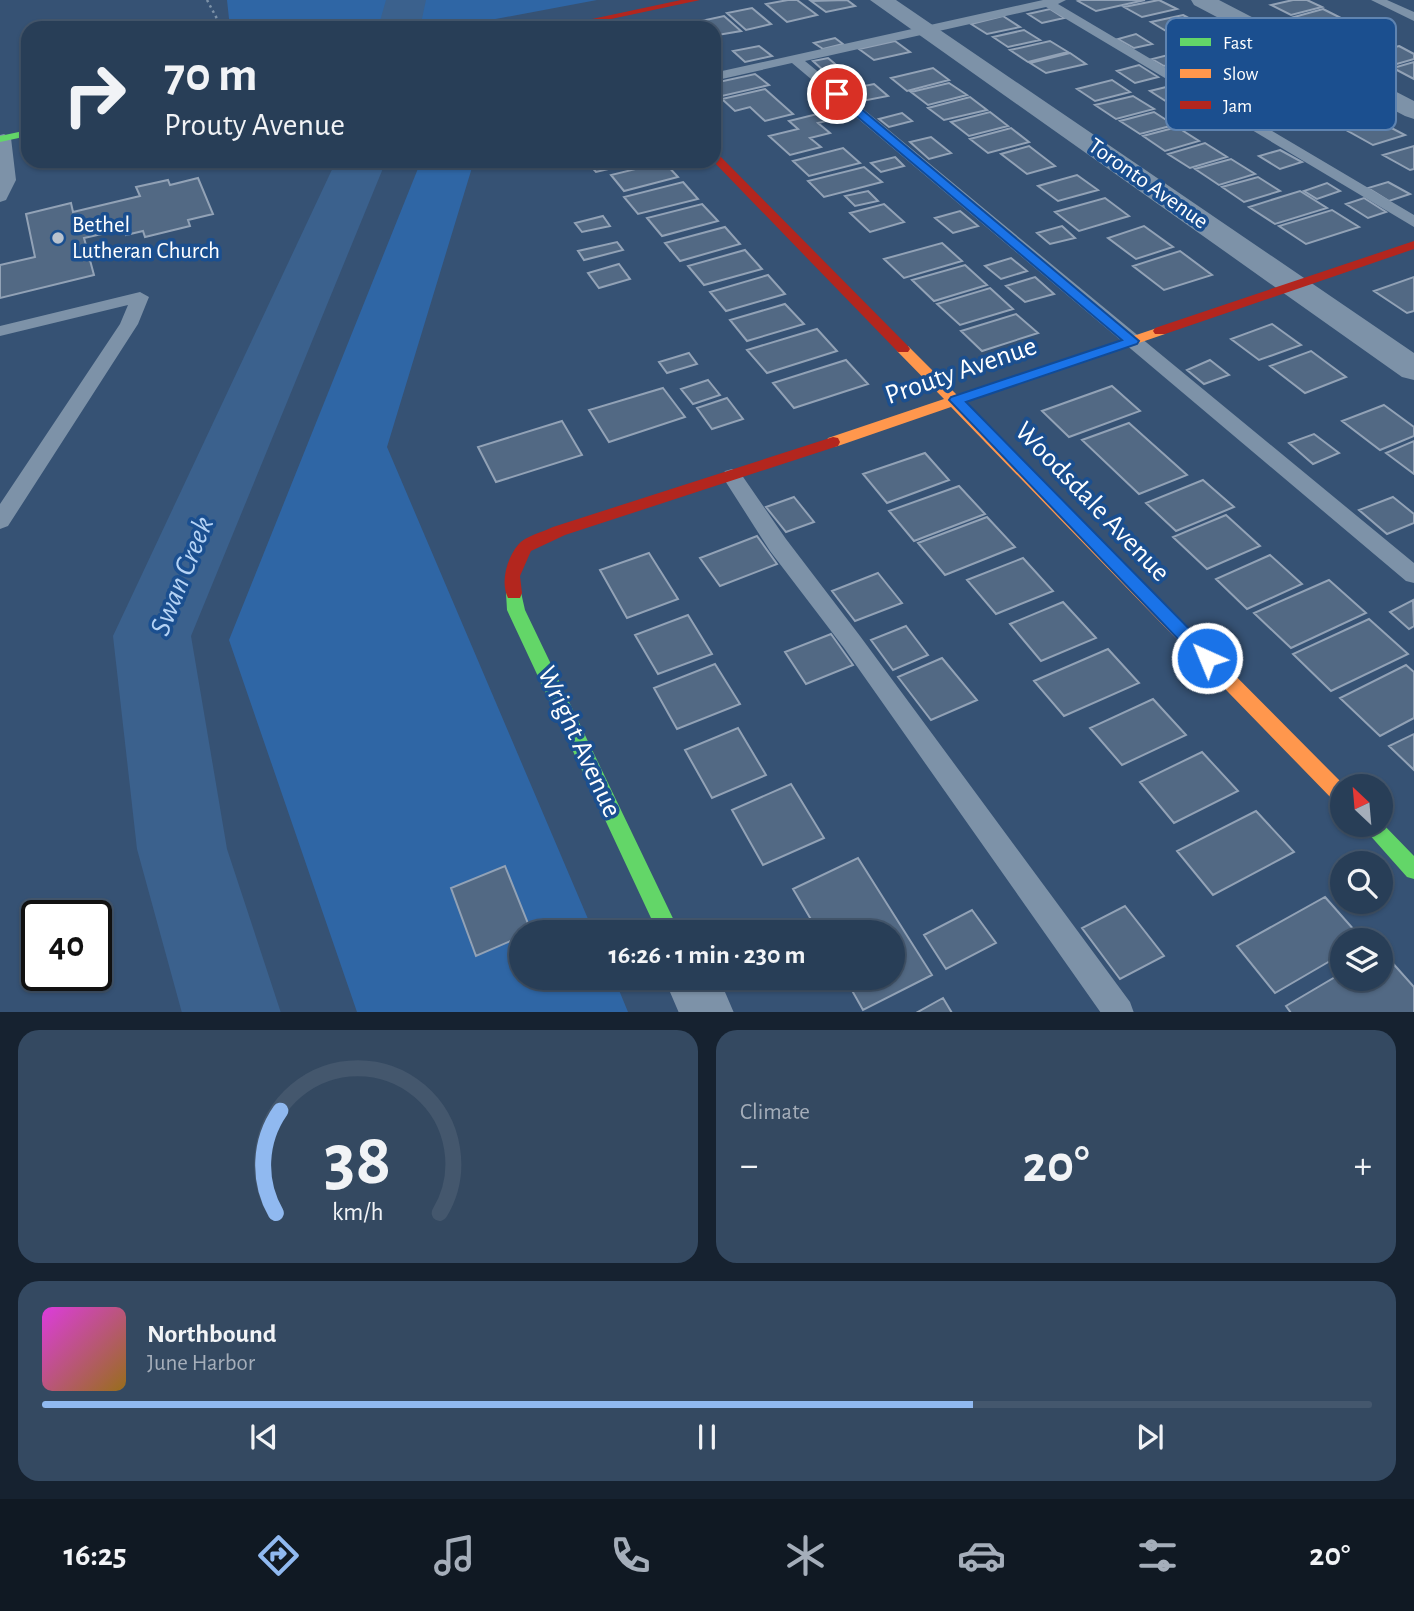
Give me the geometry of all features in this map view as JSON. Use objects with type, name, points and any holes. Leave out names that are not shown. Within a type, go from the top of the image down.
[{"type":"street","points":[[603,21],[695,0]]},
{"type":"street","name":"Toronto Avenue","points":[[881,0],[1414,369]]},
{"type":"street","points":[[1202,0],[1236,18]]},
{"type":"street","points":[[1396,102],[1414,111]]},
{"type":"street","points":[[2,138],[21,134]]},
{"type":"street","name":"Woodsdale Avenue","points":[[721,163],[1330,784]]},
{"type":"street","name":"Prouty Avenue","points":[[525,547],[559,531],[732,476],[1414,245]]},
{"type":"street","name":"Wright Avenue","points":[[525,547],[512,576],[516,610],[663,920]]},
{"type":"street","points":[[1382,837],[1414,870]]},
{"type":"street","points":[[696,990],[707,1012]]},
{"type":"lane","points":[[1377,0],[1414,18]]},
{"type":"lane","points":[[722,75],[1054,1],[1166,70]]},
{"type":"lane","points":[[795,59],[1414,575]]},
{"type":"lane","points":[[1264,130],[1414,222]]},
{"type":"lane","points":[[0,197],[8,180],[2,138]]},
{"type":"lane","points":[[0,331],[140,297],[129,324],[0,521]]},
{"type":"lane","points":[[732,476],[778,545],[852,642],[1117,1012]]},
{"type":"path","points":[[207,0],[218,21]]},
{"type":"shaded area","points":[[227,0],[597,0],[485,21],[229,21]]},
{"type":"shaded area","points":[[418,168],[472,168],[387,447],[588,920],[509,920],[509,990],[619,990],[628,1012],[357,1012],[229,640]]},
{"type":"building","points":[[797,0],[817,15],[787,22],[766,4]]},
{"type":"building","points":[[847,0],[855,6],[826,12],[811,1]]},
{"type":"building","points":[[1145,0],[1096,11],[1078,1]]},
{"type":"building","points":[[1159,0],[1177,9],[1142,17],[1124,7]]},
{"type":"building","points":[[1307,0],[1322,7],[1291,15],[1271,5]]},
{"type":"building","points":[[752,8],[771,24],[746,30],[727,13]]},
{"type":"building","points":[[1050,9],[1064,18],[1042,23],[1028,14]]},
{"type":"building","points":[[1323,9],[1341,18],[1296,18],[1294,17]]},
{"type":"building","points":[[724,16],[741,31],[721,34],[721,21],[701,21]]},
{"type":"building","points":[[1003,16],[1020,27],[987,34],[971,24]]},
{"type":"building","points":[[1166,19],[1166,31],[1151,22]]},
{"type":"building","points":[[1024,30],[1040,40],[1008,47],[993,37]]},
{"type":"building","points":[[1136,34],[1152,44],[1134,48],[1118,39]]},
{"type":"building","points":[[835,38],[843,44],[823,49],[814,43]]},
{"type":"building","points":[[895,41],[910,52],[874,60],[859,49]]},
{"type":"building","points":[[1050,41],[1068,52],[1028,62],[1010,50]]},
{"type":"building","points":[[759,46],[772,56],[745,62],[733,51]]},
{"type":"building","points":[[1396,47],[1414,54],[1414,59],[1396,64]]},
{"type":"building","points":[[1070,53],[1086,64],[1046,73],[1030,63]]},
{"type":"building","points":[[1166,56],[1166,66],[1164,66],[1152,59]]},
{"type":"building","points":[[828,58],[841,69],[825,72],[813,61]]},
{"type":"building","points":[[1414,62],[1414,79],[1396,70],[1396,67]]},
{"type":"building","points":[[1139,65],[1158,77],[1135,83],[1117,71]]},
{"type":"building","points":[[933,68],[949,80],[907,91],[891,78]]},
{"type":"building","points":[[755,74],[769,85],[722,96],[721,81]]},
{"type":"building","points":[[1112,80],[1130,92],[1095,101],[1077,89]]},
{"type":"building","points":[[949,83],[967,95],[928,105],[911,92]]},
{"type":"building","points":[[874,84],[888,96],[857,102],[843,90]]},
{"type":"building","points":[[1166,87],[1166,101],[1150,91]]},
{"type":"building","points":[[765,89],[793,114],[765,121],[750,107],[735,111],[722,99]]},
{"type":"building","points":[[1133,96],[1154,109],[1116,119],[1095,105]]},
{"type":"building","points":[[970,97],[987,110],[944,120],[928,108]]},
{"type":"building","points":[[829,111],[838,118],[818,123],[830,133],[810,138],[821,147],[790,155],[769,136],[798,129],[789,121]]},
{"type":"building","points":[[990,112],[1008,126],[969,136],[951,122]]},
{"type":"building","points":[[1154,112],[1166,120],[1166,127],[1140,134],[1120,121]]},
{"type":"building","points":[[902,113],[912,121],[889,127],[879,119]]},
{"type":"building","points":[[1011,128],[1029,142],[988,153],[970,139]]},
{"type":"building","points":[[1166,130],[1182,130],[1199,141],[1165,151],[1143,136]]},
{"type":"building","points":[[1395,130],[1405,135],[1373,145],[1348,131]]},
{"type":"building","points":[[931,137],[951,153],[929,159],[910,142]]},
{"type":"building","points":[[1205,143],[1227,157],[1190,168],[1168,154]]},
{"type":"building","points":[[1029,146],[1055,166],[1027,174],[1001,154]]},
{"type":"building","points":[[1414,146],[1414,169],[1410,170],[1383,155]]},
{"type":"building","points":[[843,148],[860,163],[809,176],[793,161]]},
{"type":"building","points":[[1280,150],[1302,162],[1280,169],[1259,156]]},
{"type":"building","points":[[895,157],[904,166],[881,172],[871,163]]},
{"type":"building","points":[[1231,159],[1255,174],[1219,185],[1195,169]]},
{"type":"building","points":[[864,167],[882,182],[824,197],[808,181]]},
{"type":"building","points":[[592,168],[613,168],[596,172]]},
{"type":"building","points":[[640,168],[670,168],[678,177],[624,191],[611,175]]},
{"type":"building","points":[[1077,175],[1098,190],[1058,201],[1038,186]]},
{"type":"building","points":[[1258,177],[1280,191],[1244,202],[1222,187]]},
{"type":"building","name":"Bethel Lutheran Church","points":[[198,178],[213,214],[188,220],[190,226],[145,237],[143,231],[126,235],[124,229],[84,238],[94,275],[0,298],[0,265],[35,257],[26,214],[71,203],[73,212],[140,196],[136,187],[168,180],[170,185]]},
{"type":"building","points":[[683,182],[698,199],[638,214],[624,197]]},
{"type":"building","points":[[1388,182],[1410,194],[1389,201],[1368,188]]},
{"type":"building","points":[[1327,183],[1340,191],[1317,199],[1304,191]]},
{"type":"building","points":[[868,191],[878,201],[855,206],[845,196]]},
{"type":"building","points":[[1300,191],[1327,208],[1275,224],[1249,207]]},
{"type":"building","points":[[1105,198],[1129,216],[1079,231],[1055,212]]},
{"type":"building","points":[[1364,198],[1386,212],[1368,218],[1346,204]]},
{"type":"building","points":[[702,204],[718,221],[662,236],[647,218]]},
{"type":"building","points":[[884,204],[904,222],[870,232],[850,213]]},
{"type":"building","points":[[1332,210],[1359,227],[1306,244],[1279,226]]},
{"type":"building","points":[[960,211],[978,226],[953,233],[935,218]]},
{"type":"building","points":[[603,216],[610,226],[582,232],[575,223]]},
{"type":"building","points":[[1062,226],[1075,238],[1050,244],[1037,233]]},
{"type":"building","points":[[1144,226],[1173,247],[1136,259],[1108,238]]},
{"type":"building","points":[[725,227],[740,244],[680,261],[665,243]]},
{"type":"building","points":[[617,242],[623,250],[584,260],[578,251]]},
{"type":"building","points":[[942,243],[962,261],[904,278],[884,259]]},
{"type":"building","points":[[745,250],[762,269],[704,285],[688,266]]},
{"type":"building","points":[[1180,251],[1212,275],[1164,290],[1133,266]]},
{"type":"building","points":[[1011,258],[1027,271],[1001,279],[985,266]]},
{"type":"building","points":[[619,264],[630,279],[599,288],[588,273]]},
{"type":"building","points":[[965,265],[987,285],[934,301],[912,280]]},
{"type":"building","points":[[768,275],[785,294],[726,311],[710,292]]},
{"type":"building","points":[[1035,277],[1054,294],[1025,302],[1006,286]]},
{"type":"building","points":[[1414,277],[1414,311],[1407,313],[1374,291]]},
{"type":"building","points":[[990,288],[1013,309],[960,325],[937,304]]},
{"type":"building","points":[[785,304],[804,324],[747,341],[730,320]]},
{"type":"building","points":[[1016,314],[1038,333],[982,351],[961,331]]},
{"type":"building","points":[[1272,324],[1301,345],[1259,360],[1231,339]]},
{"type":"building","points":[[817,329],[837,351],[767,373],[747,350]]},
{"type":"building","points":[[1311,351],[1346,377],[1305,393],[1270,366]]},
{"type":"building","points":[[689,353],[697,364],[667,373],[659,362]]},
{"type":"building","points":[[846,360],[868,384],[794,408],[773,383]]},
{"type":"building","points":[[1210,360],[1229,375],[1204,384],[1187,370]]},
{"type":"building","points":[[708,380],[720,395],[693,404],[681,389]]},
{"type":"building","points":[[1112,386],[1140,411],[1069,437],[1042,411]]},
{"type":"building","points":[[663,388],[685,417],[609,442],[589,410]]},
{"type":"building","points":[[727,398],[743,419],[712,429],[697,408]]},
{"type":"building","points":[[1384,405],[1414,427],[1414,436],[1380,450],[1342,421]]},
{"type":"building","points":[[562,421],[582,455],[496,482],[478,447]]},
{"type":"building","points":[[1129,423],[1187,475],[1139,494],[1082,440]]},
{"type":"building","points":[[1314,434],[1339,453],[1313,464],[1289,443]]},
{"type":"building","points":[[1414,441],[1414,474],[1386,453]]},
{"type":"building","points":[[925,453],[949,480],[887,503],[863,474]]},
{"type":"building","points":[[1203,480],[1234,507],[1176,531],[1146,503]]},
{"type":"building","points":[[959,486],[985,514],[914,541],[889,511]]},
{"type":"building","points":[[794,497],[814,522],[786,532],[766,507]]},
{"type":"building","points":[[1393,497],[1414,514],[1414,523],[1387,534],[1359,510]]},
{"type":"building","points":[[1226,515],[1260,546],[1207,569],[1173,537]]},
{"type":"building","points":[[987,517],[1015,547],[945,575],[918,543]]},
{"type":"building","points":[[757,536],[777,564],[720,586],[700,558]]},
{"type":"building","points":[[649,553],[678,599],[627,618],[600,570]]},
{"type":"building","points":[[1270,555],[1302,584],[1247,609],[1216,579]]},
{"type":"building","points":[[1023,558],[1053,591],[996,614],[967,580]]},
{"type":"building","points":[[878,573],[902,603],[855,621],[832,591]]},
{"type":"building","points":[[1329,580],[1366,613],[1291,648],[1254,613]]},
{"type":"building","points":[[1413,600],[1414,626],[1409,629],[1390,612]]},
{"type":"building","points":[[1063,602],[1096,638],[1041,661],[1010,624]]},
{"type":"building","points":[[688,615],[712,654],[658,674],[635,635]]},
{"type":"building","points":[[1369,619],[1408,654],[1331,691],[1293,654]]},
{"type":"building","points":[[906,626],[928,655],[893,670],[871,640]]},
{"type":"building","points":[[831,634],[853,665],[806,684],[785,652]]},
{"type":"building","points":[[1108,649],[1139,683],[1064,716],[1034,681]]},
{"type":"building","points":[[942,658],[977,700],[931,720],[898,677]]},
{"type":"building","points":[[715,664],[740,704],[677,729],[654,688]]},
{"type":"building","points":[[1406,665],[1414,672],[1414,718],[1380,736],[1340,698]]},
{"type":"building","points":[[1153,699],[1186,735],[1122,765],[1090,728]]},
{"type":"building","points":[[738,728],[766,775],[712,798],[685,750]]},
{"type":"building","points":[[1414,734],[1414,770],[1389,746]]},
{"type":"building","points":[[1202,752],[1238,791],[1174,823],[1140,782]]},
{"type":"building","points":[[791,784],[824,838],[763,865],[732,810]]},
{"type":"building","points":[[1256,811],[1294,852],[1213,895],[1177,851]]},
{"type":"building","points":[[858,858],[897,920],[811,920],[793,889]]},
{"type":"building","points":[[505,866],[527,920],[509,920],[509,942],[476,956],[451,888]]},
{"type":"building","points":[[1325,897],[1330,903],[1330,914],[1340,914],[1352,928],[1330,928],[1330,961],[1275,993],[1237,946]]},
{"type":"building","points":[[1125,906],[1164,956],[1120,979],[1082,928]]},
{"type":"building","points":[[972,910],[996,943],[946,969],[924,935]]},
{"type":"building","points":[[905,932],[932,975],[905,989]]},
{"type":"building","points":[[1393,963],[1414,987],[1414,1012],[1290,1012],[1286,1006],[1330,980],[1330,991],[1393,991]]},
{"type":"building","points":[[852,990],[902,990],[863,1010]]},
{"type":"building","points":[[943,998],[951,1012],[918,1012]]},
{"type":"waterway","name":"Swan Creek","points":[[401,21],[406,0]]},
{"type":"waterway","name":"Swan Creek","points":[[232,1012],[182,849],[152,636],[358,168]]},
{"type":"traffic: fast","points":[[0,139],[21,134]]},
{"type":"traffic: fast","points":[[514,593],[516,610],[663,920]]},
{"type":"traffic: fast","points":[[1382,837],[1414,870]]},
{"type":"traffic: slow","points":[[833,442],[1160,331]]},
{"type":"traffic: slow","points":[[903,349],[1330,784]]},
{"type":"traffic: jam","points":[[590,21],[695,0]]},
{"type":"traffic: jam","points":[[721,163],[903,349]]},
{"type":"traffic: jam","points":[[1160,331],[1414,245]]},
{"type":"traffic: jam","points":[[514,593],[512,576],[525,547],[559,531],[833,442]]},
{"type":"place","name":"Bethel Lutheran Church","points":[[58,238]]},
{"type":"route","points":[[837,94],[1132,341],[956,400],[1207,658]]}]
